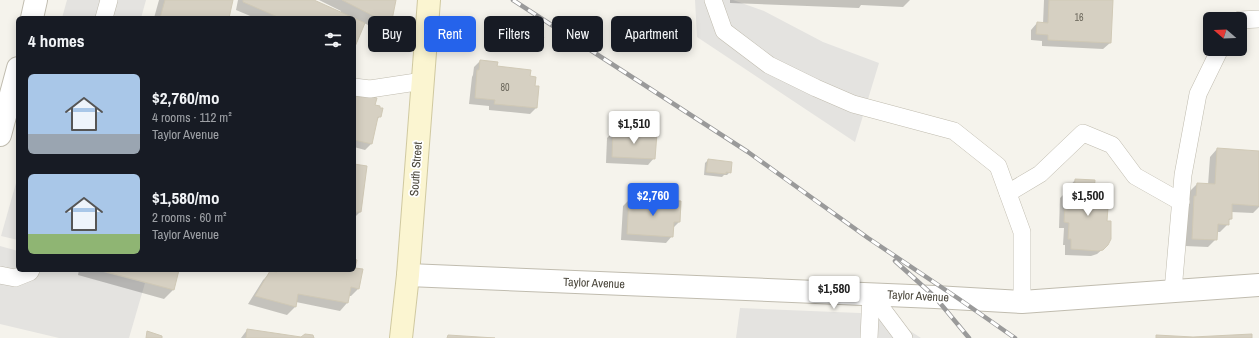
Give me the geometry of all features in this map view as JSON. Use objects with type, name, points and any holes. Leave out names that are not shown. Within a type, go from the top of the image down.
[{"type":"street","points":[[32,16],[36,0]]},
{"type":"street","name":"South Street","points":[[401,338],[408,275],[429,0]]},
{"type":"street","points":[[0,135],[16,75]]},
{"type":"street","name":"Taylor Avenue","points":[[408,275],[871,294],[1022,302],[1259,285]]},
{"type":"lane","points":[[105,16],[109,0]]},
{"type":"lane","points":[[713,0],[724,31],[769,65],[853,104],[954,131],[998,166],[1022,232],[1022,302]]},
{"type":"lane","points":[[1247,20],[1259,19]]},
{"type":"lane","points":[[1173,291],[1183,175],[1198,94],[1217,56]]},
{"type":"lane","points":[[356,87],[370,89],[423,81]]},
{"type":"lane","points":[[1008,193],[1040,174],[1083,133],[1112,145],[1135,176],[1181,202]]},
{"type":"lane","points":[[0,275],[15,278],[30,272]]},
{"type":"lane","points":[[869,338],[871,294]]},
{"type":"lane","points":[[871,294],[904,338]]},
{"type":"shaded area","points":[[67,0],[146,0],[142,16],[63,16]]},
{"type":"shaded area","points":[[695,0],[733,0],[764,11],[823,42],[879,63],[855,142],[697,37]]},
{"type":"shaded area","points":[[16,183],[16,240],[1,236]]},
{"type":"shaded area","points":[[0,246],[16,250],[16,272],[103,272],[145,283],[129,338],[59,338],[0,324]]},
{"type":"shaded area","points":[[740,308],[884,314],[921,338],[736,338]]},
{"type":"building","points":[[165,0],[233,0],[229,16],[161,16]]},
{"type":"building","points":[[243,0],[314,0],[350,16],[275,16],[243,2]]},
{"type":"building","points":[[342,0],[396,0],[393,16],[373,16]]},
{"type":"building","points":[[1049,0],[1113,0],[1111,43],[1048,40],[1048,35],[1036,34],[1037,22],[1048,23]]},
{"type":"building","points":[[356,19],[365,23],[356,44]]},
{"type":"building","points":[[480,60],[498,62],[497,66],[531,70],[530,76],[536,77],[535,86],[539,86],[537,108],[494,104],[495,100],[475,98],[477,70],[479,70]]},
{"type":"building","points":[[363,95],[377,98],[375,105],[383,108],[381,117],[378,117],[372,144],[356,140],[356,96],[362,97]]},
{"type":"building","points":[[613,131],[657,133],[655,159],[612,157]]},
{"type":"building","points":[[1217,148],[1259,151],[1259,206],[1232,204],[1232,219],[1229,219],[1229,225],[1218,224],[1217,240],[1192,239],[1194,196],[1196,196],[1197,183],[1215,184]]},
{"type":"building","points":[[708,159],[732,162],[731,173],[706,172]]},
{"type":"building","points":[[356,164],[367,166],[361,212],[356,212]]},
{"type":"building","points":[[1075,179],[1095,180],[1094,192],[1109,193],[1107,221],[1111,221],[1111,239],[1103,250],[1071,249],[1071,239],[1068,239],[1069,223],[1064,222],[1066,191],[1075,191]]},
{"type":"building","points":[[629,198],[681,201],[680,222],[674,222],[673,237],[627,234]]},
{"type":"building","points":[[356,268],[363,269],[359,289],[351,287],[348,303],[298,294],[296,307],[255,296],[269,272],[356,272]]},
{"type":"building","points":[[106,272],[178,272],[174,290]]},
{"type":"building","points":[[247,329],[301,337],[305,334],[313,335],[314,338],[246,338]]},
{"type":"building","points":[[147,331],[162,336],[162,338],[146,338]]},
{"type":"building","points":[[1252,334],[1252,338],[1156,338],[1156,335],[1193,337]]},
{"type":"building","points":[[448,335],[495,338],[447,338]]},
{"type":"railway","points":[[513,0],[748,152],[868,238],[1015,338]]},
{"type":"railway","points":[[895,261],[935,297],[969,338]]}]
